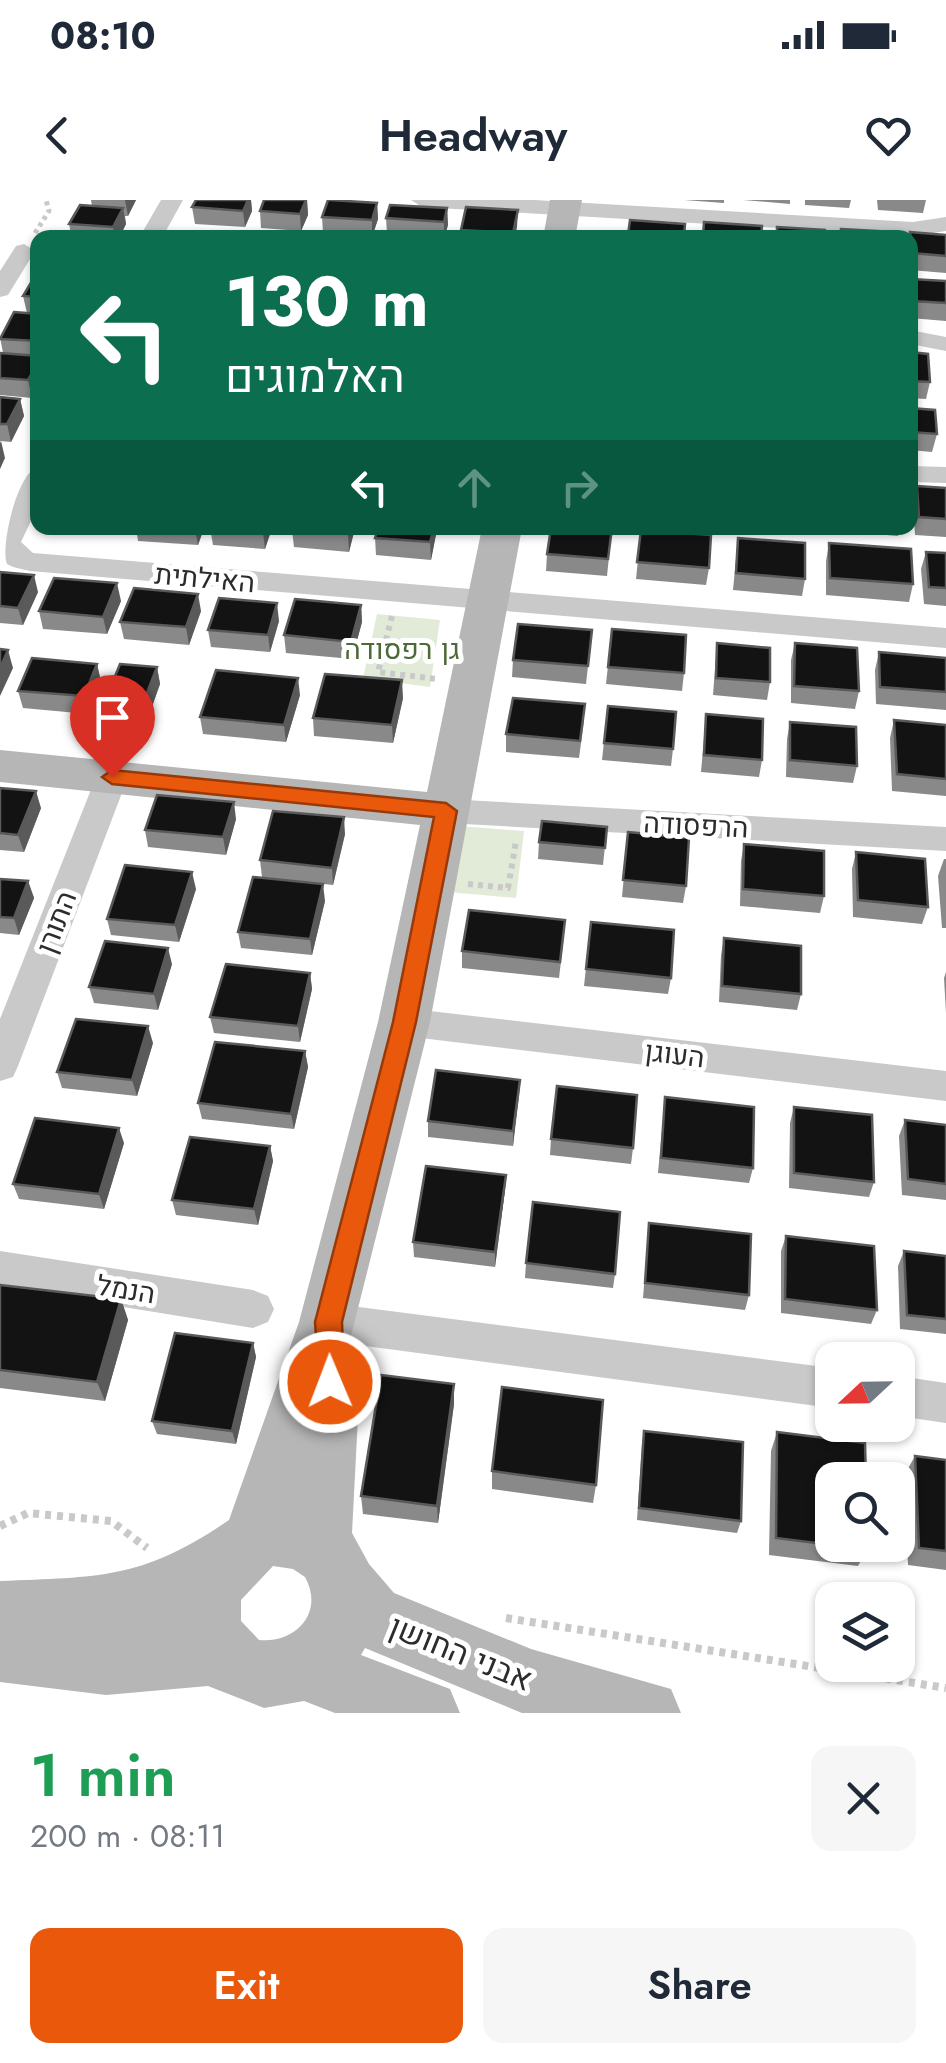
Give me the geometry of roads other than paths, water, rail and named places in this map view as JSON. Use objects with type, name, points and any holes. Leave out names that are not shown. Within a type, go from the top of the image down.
[{"type":"street","points":[[155,230],[172,200]]},
{"type":"street","points":[[422,200],[563,216],[913,229],[946,224]]},
{"type":"street","points":[[0,290],[24,252]]},
{"type":"street","points":[[918,339],[946,344]]},
{"type":"street","points":[[918,474],[946,476]]},
{"type":"street","name":"האילתית","points":[[30,493],[7,542],[16,557],[30,562],[487,603]]},
{"type":"street","points":[[426,1713],[305,1668],[259,1675],[238,1667],[221,1652],[211,1631],[207,1607],[239,1551],[328,1322],[404,1022],[501,535]]},
{"type":"street","points":[[487,603],[946,638]]},
{"type":"street","points":[[0,766],[446,811]]},
{"type":"street","name":"התורן","points":[[0,1066],[112,777]]},
{"type":"street","name":"הרפסודה","points":[[446,811],[946,839]]},
{"type":"street","name":"העוגן","points":[[404,1022],[946,1086]]},
{"type":"street","name":"הנמל","points":[[0,1269],[252,1309]]},
{"type":"street","points":[[328,1322],[815,1386]]},
{"type":"street","points":[[305,1668],[324,1653],[338,1633],[333,1567],[318,1514],[330,1382],[328,1322]]},
{"type":"street","points":[[915,1398],[946,1403]]},
{"type":"street","points":[[0,1614],[81,1611],[148,1601],[239,1551],[289,1534],[333,1567]]},
{"type":"street","name":"אבני החושן","points":[[333,1567],[370,1617],[531,1683],[647,1713]]},
{"type":"street","points":[[0,1649],[106,1661],[221,1652]]},
{"type":"park label","name":"גן רפסודה","points":[[402,649]]}]
